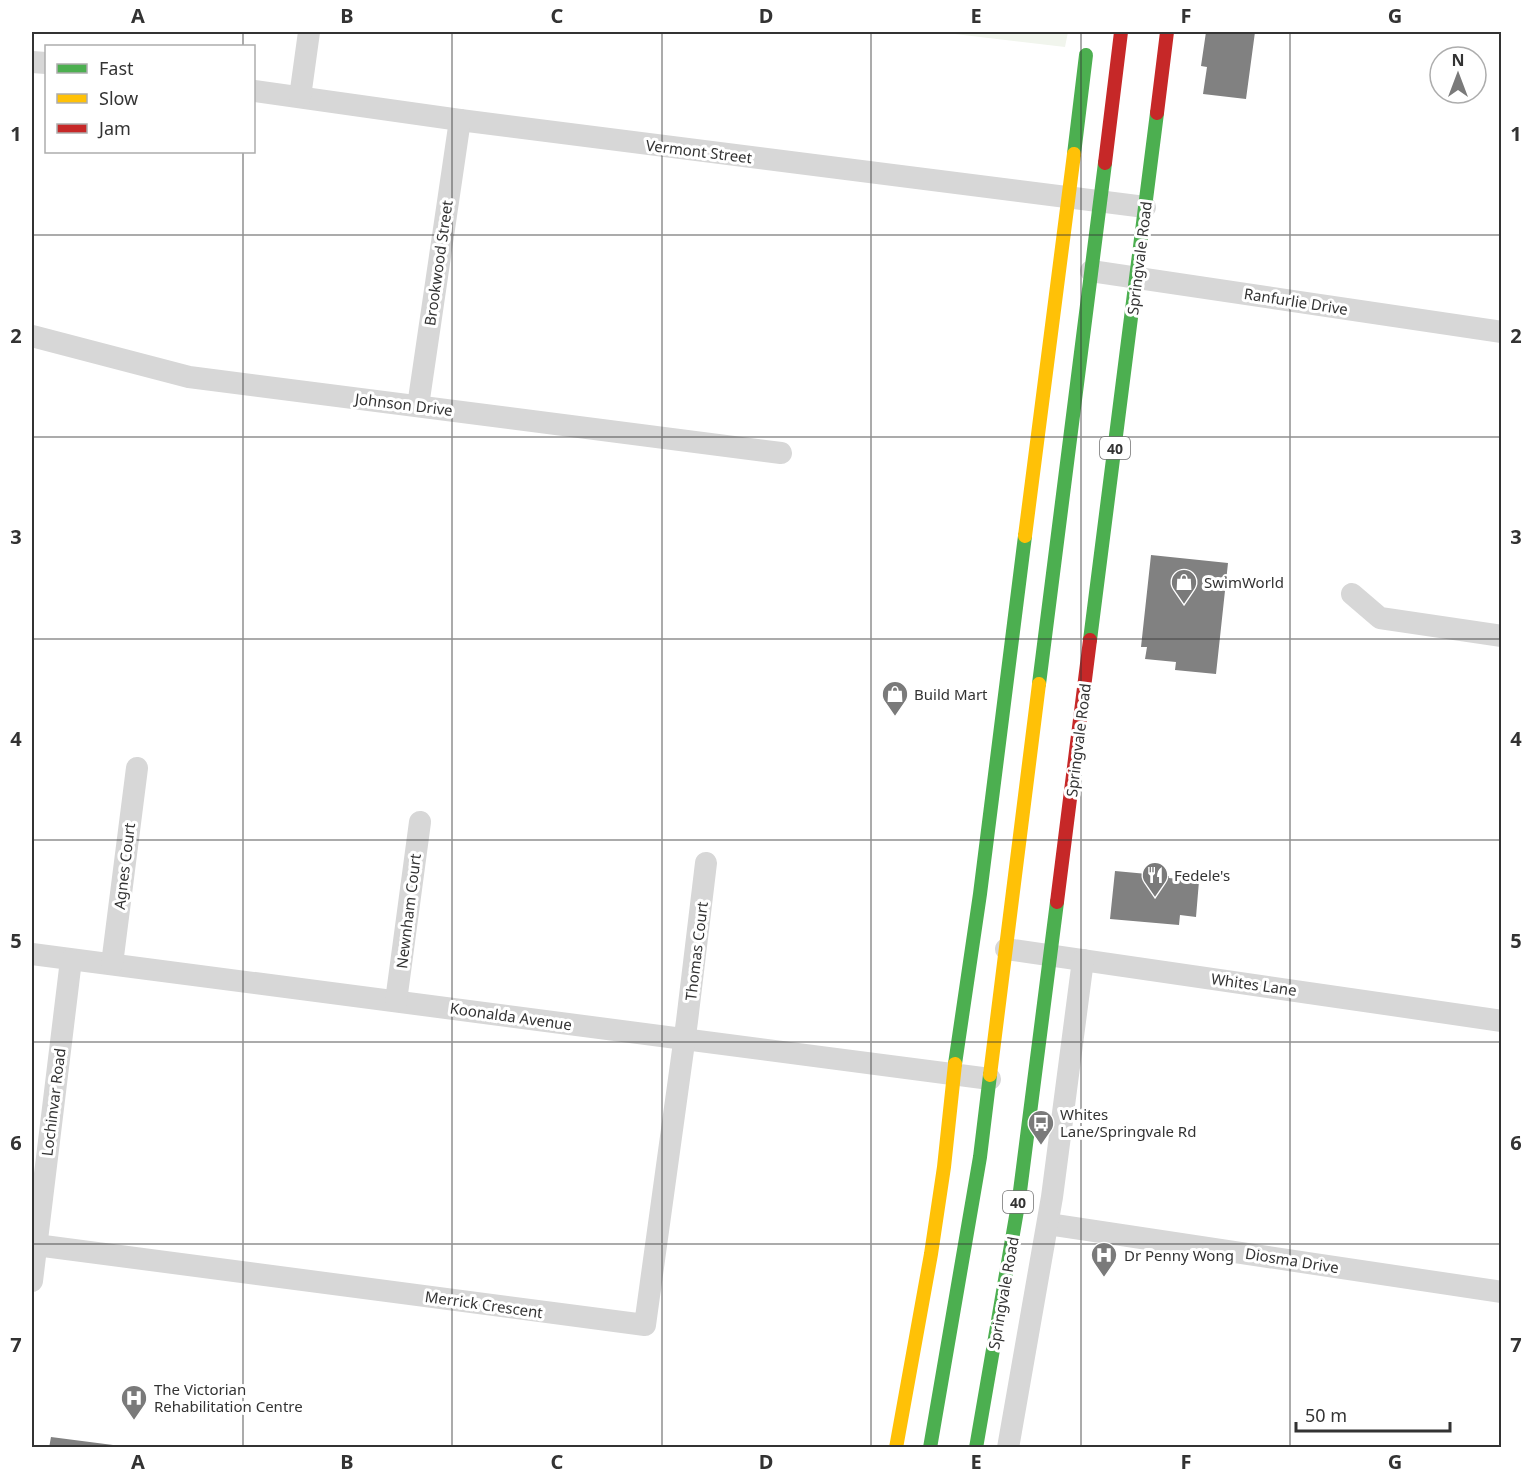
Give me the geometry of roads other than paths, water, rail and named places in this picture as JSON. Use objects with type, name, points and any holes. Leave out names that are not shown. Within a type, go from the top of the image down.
[{"type":"main road","points":[[930,1448],[971,1210],[990,1079],[1121,32]]},
{"type":"main road","name":"Springvale Road","points":[[976,1448],[1018,1199],[1167,32]]},
{"type":"main road","points":[[896,1448],[931,1254],[944,1167],[1086,55]]},
{"type":"street","points":[[300,97],[309,32]]},
{"type":"street","name":"Vermont Street","points":[[255,91],[460,120],[1145,207]]},
{"type":"street","name":"Brookwood Street","points":[[418,406],[460,120]]},
{"type":"street","name":"Ranfurlie Drive","points":[[1091,271],[1502,332]]},
{"type":"street","name":"Johnson Drive","points":[[32,336],[189,377],[781,453]]},
{"type":"street","points":[[1352,594],[1380,618],[1502,636]]},
{"type":"street","name":"Agnes Court","points":[[112,964],[137,768]]},
{"type":"street","name":"Newnham Court","points":[[396,1001],[420,822]]},
{"type":"street","name":"Thomas Court","points":[[685,1039],[706,863]]},
{"type":"street","name":"Whites Lane","points":[[1006,949],[1502,1021]]},
{"type":"street","name":"Koonalda Avenue","points":[[32,954],[990,1079]]},
{"type":"street","name":"Lochinvar Road","points":[[32,1281],[71,960]]},
{"type":"street","points":[[1008,1448],[1048,1224],[1083,960]]},
{"type":"street","name":"Merrick Crescent","points":[[36,1245],[645,1325],[685,1039]]},
{"type":"street","name":"Diosma Drive","points":[[1048,1224],[1502,1292]]},
{"type":"place","name":"SwimWorld","points":[[1184,605]]},
{"type":"place","name":"Build Mart","points":[[895,717]]},
{"type":"place","name":"Fedele's","points":[[1155,898]]},
{"type":"place","name":"Whites Lane/Springvale Rd","points":[[1041,1146]]},
{"type":"place","name":"Dr Penny Wong","points":[[1104,1278]]},
{"type":"place","name":"The Victorian Rehabilitation Centre","points":[[134,1421]]}]
